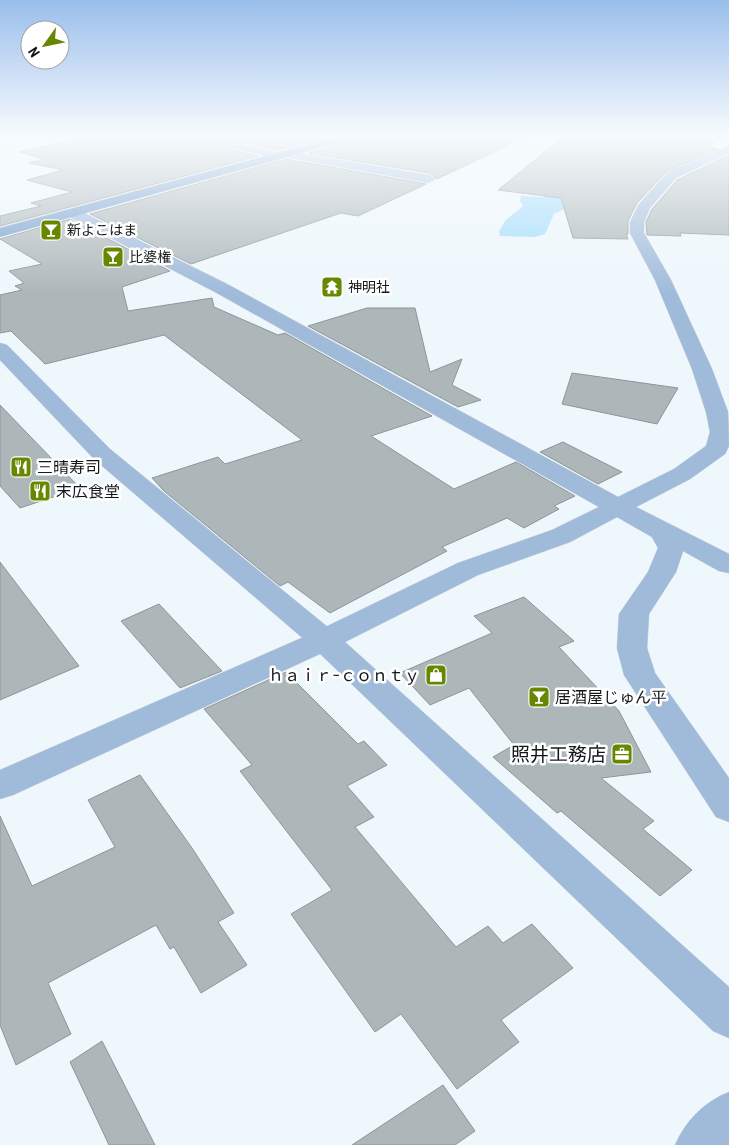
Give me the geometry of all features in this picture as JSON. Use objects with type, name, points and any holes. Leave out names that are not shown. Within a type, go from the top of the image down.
[{"type":"main road","points":[[0,233],[166,187]]},
{"type":"street","points":[[0,785],[324,640],[468,568],[561,536],[682,474],[717,448],[721,432],[717,412],[708,386],[663,280],[638,233],[637,222],[644,207],[661,187]]},
{"type":"street","points":[[73,213],[221,288],[618,508],[729,565]]},
{"type":"street","points":[[0,349],[102,454],[324,640],[729,1016]]},
{"type":"street","points":[[663,532],[671,548],[662,572],[634,614],[632,648],[640,675],[729,807]]},
{"type":"street","points":[[700,1145],[729,1116]]},
{"type":"shaded area","points":[[555,194],[573,205],[554,214],[545,234],[535,237],[500,236],[499,231],[506,220],[523,206],[520,201],[521,196],[543,197]]},
{"type":"building","points":[[55,187],[142,187],[0,226],[0,216],[41,206],[31,203],[72,192]]},
{"type":"building","points":[[185,187],[419,187],[358,216],[341,213],[191,264],[90,214]]},
{"type":"building","points":[[501,187],[652,187],[637,203],[628,221],[628,234],[626,234],[628,239],[573,238],[561,198],[498,190]]},
{"type":"building","points":[[671,187],[729,187],[729,235],[680,233],[681,236],[647,235],[646,222],[652,209]]},
{"type":"building","points":[[70,219],[170,271],[122,287],[128,311],[212,298],[214,307],[278,335],[285,333],[432,416],[371,436],[454,489],[516,462],[575,496],[554,506],[559,509],[524,528],[507,518],[442,547],[447,551],[330,613],[288,582],[280,586],[164,491],[152,478],[218,457],[225,464],[302,440],[164,335],[45,364],[11,331],[0,333],[0,295],[22,290],[15,286],[24,283],[9,271],[42,264],[0,239]]},
{"type":"building","points":[[367,308],[415,308],[430,372],[462,359],[452,385],[481,400],[458,407],[308,326]]},
{"type":"building","points":[[572,373],[678,388],[657,424],[562,404]]},
{"type":"building","points":[[0,405],[80,488],[20,508],[0,486]]},
{"type":"building","points":[[563,442],[622,472],[598,484],[540,452]]},
{"type":"building","points":[[0,562],[79,666],[0,700]]},
{"type":"building","points":[[524,597],[574,641],[559,647],[619,711],[651,772],[601,778],[654,821],[643,829],[692,870],[660,896],[561,811],[557,813],[493,757],[514,745],[469,688],[430,705],[400,673],[492,633],[474,616]]},
{"type":"building","points":[[159,604],[222,671],[180,688],[121,621]]},
{"type":"building","points":[[286,672],[358,744],[364,741],[387,765],[347,786],[374,817],[355,827],[456,947],[488,926],[503,943],[532,924],[573,968],[501,1020],[519,1042],[457,1089],[401,1014],[375,1032],[291,914],[332,890],[240,771],[252,765],[204,709]]},
{"type":"building","points":[[140,775],[192,848],[234,913],[218,922],[247,965],[201,993],[174,947],[170,949],[156,925],[48,983],[71,1034],[16,1065],[0,1025],[0,816],[32,886],[115,847],[88,800]]},
{"type":"building","points":[[102,1041],[155,1145],[109,1145],[70,1062]]},
{"type":"building","points":[[443,1085],[475,1131],[455,1145],[352,1145]]},
{"type":"place","name":"新よこはま","points":[[51,230]]},
{"type":"place","name":"比婆権","points":[[113,257]]},
{"type":"place","name":"神明社","points":[[332,287]]},
{"type":"place","name":"三晴寿司","points":[[21,467]]},
{"type":"place","name":"末広食堂","points":[[40,491]]},
{"type":"place","name":"ｈａｉｒ−ｃｏｎｔｙ","points":[[436,675]]},
{"type":"place","name":"居酒屋じゅん平","points":[[539,697]]},
{"type":"place","name":"照井工務店","points":[[622,754]]}]
